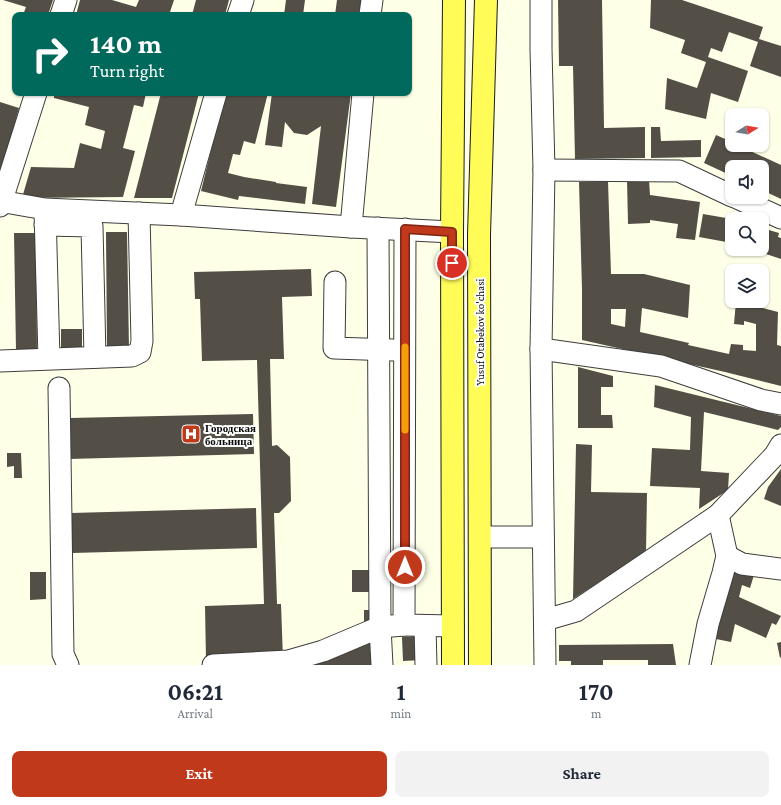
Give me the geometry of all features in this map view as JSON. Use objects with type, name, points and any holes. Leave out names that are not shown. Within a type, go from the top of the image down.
[{"type":"main road","points":[[453,665],[452,232],[454,0]]},
{"type":"main road","name":"Yusuf Otabekov ko'chasi","points":[[480,665],[479,235],[486,0]]},
{"type":"street","points":[[62,12],[66,0]]},
{"type":"street","points":[[239,12],[242,0]]},
{"type":"street","points":[[370,12],[372,0]]},
{"type":"street","points":[[541,0],[544,170],[541,349],[545,665]]},
{"type":"street","points":[[35,96],[1,203],[45,217],[92,218],[139,213],[452,232]]},
{"type":"street","points":[[181,215],[215,96]]},
{"type":"street","points":[[351,227],[363,96]]},
{"type":"street","points":[[544,170],[679,171],[725,192]]},
{"type":"street","points":[[750,204],[781,218]]},
{"type":"street","points":[[0,361],[132,356],[140,352],[142,341],[139,213]]},
{"type":"street","points":[[45,217],[49,358]]},
{"type":"street","points":[[92,218],[95,357]]},
{"type":"street","points":[[378,228],[380,627],[382,665]]},
{"type":"street","points":[[405,229],[405,479],[415,625],[426,665]]},
{"type":"street","points":[[334,282],[334,348],[405,351]]},
{"type":"street","points":[[541,349],[661,366],[761,400],[781,404]]},
{"type":"street","points":[[60,388],[63,654],[68,665]]},
{"type":"street","points":[[545,620],[576,611],[718,515],[775,455],[781,445]]},
{"type":"street","points":[[379,479],[405,479]]},
{"type":"street","points":[[700,665],[708,624],[723,573],[726,556],[718,515]]},
{"type":"street","points":[[480,537],[543,537]]},
{"type":"street","points":[[726,556],[742,564],[781,569]]},
{"type":"street","points":[[213,665],[288,662],[323,651],[380,627],[415,625],[453,626]]},
{"type":"building","points":[[3,0],[53,0],[49,12],[24,12],[26,7]]},
{"type":"building","points":[[80,0],[112,0],[136,7],[139,0],[174,0],[170,12],[77,12]]},
{"type":"building","points":[[196,0],[229,0],[226,12],[193,12]]},
{"type":"building","points":[[286,0],[305,0],[303,12],[284,12]]},
{"type":"building","points":[[337,0],[362,0],[360,12],[335,12]]},
{"type":"building","points":[[558,0],[602,0],[604,128],[645,127],[645,158],[575,159],[573,66],[559,66]]},
{"type":"building","points":[[651,0],[682,0],[763,27],[759,39],[781,46],[781,77],[750,66],[758,42],[729,32],[722,52],[711,48],[708,57],[748,71],[738,102],[711,93],[706,119],[665,109],[667,78],[697,88],[706,62],[681,53],[685,40],[650,28]]},
{"type":"building","points":[[54,96],[145,96],[143,107],[134,105],[123,148],[135,151],[123,197],[22,198],[31,167],[74,168],[80,143],[101,149],[105,131],[85,125],[89,107],[54,98]]},
{"type":"building","points":[[160,96],[198,96],[172,198],[134,198]]},
{"type":"building","points":[[224,96],[267,96],[255,144],[244,141],[240,155],[233,154],[228,173],[276,183],[307,187],[305,204],[239,196],[238,200],[201,191]]},
{"type":"building","points":[[272,96],[351,96],[336,207],[312,204],[321,126],[307,135],[294,133],[285,122],[282,147],[265,145]]},
{"type":"building","points":[[0,102],[19,108],[0,177]]},
{"type":"building","points":[[651,127],[660,127],[661,141],[701,140],[701,157],[651,158]]},
{"type":"building","points":[[716,135],[725,139],[725,152],[752,152],[781,165],[781,199],[769,193],[769,160],[725,160],[725,173],[704,163]]},
{"type":"building","points":[[627,180],[649,180],[650,195],[700,202],[695,240],[676,238],[678,224],[650,220],[650,223],[628,224]]},
{"type":"building","points":[[608,181],[611,274],[644,274],[690,285],[688,318],[642,308],[640,332],[729,354],[731,344],[743,345],[743,350],[756,351],[756,324],[744,321],[744,325],[734,324],[735,308],[763,308],[778,312],[777,345],[781,346],[781,386],[582,340],[579,182]],"holes":[[[611,309],[626,309],[625,327],[611,324]]]},
{"type":"building","points":[[703,214],[725,218],[725,242],[699,237]]},
{"type":"building","points":[[769,230],[779,233],[778,237],[781,238],[781,259],[769,255]]},
{"type":"building","points":[[106,232],[127,232],[129,349],[107,349]]},
{"type":"building","points":[[14,233],[36,233],[37,350],[16,350]]},
{"type":"building","points":[[311,269],[312,296],[282,297],[284,359],[270,359],[272,446],[277,445],[290,457],[291,501],[279,513],[274,513],[277,604],[281,604],[283,659],[206,661],[205,606],[264,604],[257,360],[202,361],[200,299],[195,299],[194,272]]},
{"type":"building","points":[[61,329],[82,329],[82,349],[61,350]]},
{"type":"building","points":[[578,367],[613,376],[613,387],[601,387],[601,415],[612,415],[613,428],[578,428]]},
{"type":"building","points":[[655,385],[781,416],[781,427],[778,430],[704,412],[701,471],[729,473],[728,490],[699,509],[700,488],[650,486],[652,448],[690,450],[691,417],[654,407]]},
{"type":"building","points":[[253,414],[254,454],[69,459],[69,418]]},
{"type":"building","points":[[576,444],[592,445],[591,492],[647,493],[646,552],[573,599]]},
{"type":"building","points":[[7,453],[21,453],[22,478],[14,478],[14,466],[7,467]]},
{"type":"building","points":[[781,469],[781,506],[764,499],[768,487]]},
{"type":"building","points":[[256,508],[257,548],[72,553],[71,513]]},
{"type":"building","points":[[732,568],[754,575],[750,588],[742,585],[739,597],[781,616],[776,625],[772,623],[766,638],[735,624],[731,642],[716,639]]},
{"type":"building","points":[[352,570],[376,570],[376,592],[352,592]]},
{"type":"building","points":[[30,572],[46,572],[46,599],[30,600]]},
{"type":"building","points":[[364,610],[376,610],[376,624],[364,624]]},
{"type":"building","points":[[421,636],[422,660],[403,661],[402,637]]},
{"type":"building","points":[[371,637],[378,665],[312,665]]},
{"type":"building","points":[[781,642],[781,657],[780,658],[777,643]]},
{"type":"building","points":[[673,644],[676,665],[648,665],[648,660],[603,660],[603,665],[571,665],[571,661],[559,661],[559,645]]},
{"type":"slow traffic","points":[[405,347],[405,430]]},
{"type":"place","name":"Городская больница","points":[[191,434]]},
{"type":"route","points":[[405,567],[405,229],[452,232],[452,263]]}]
